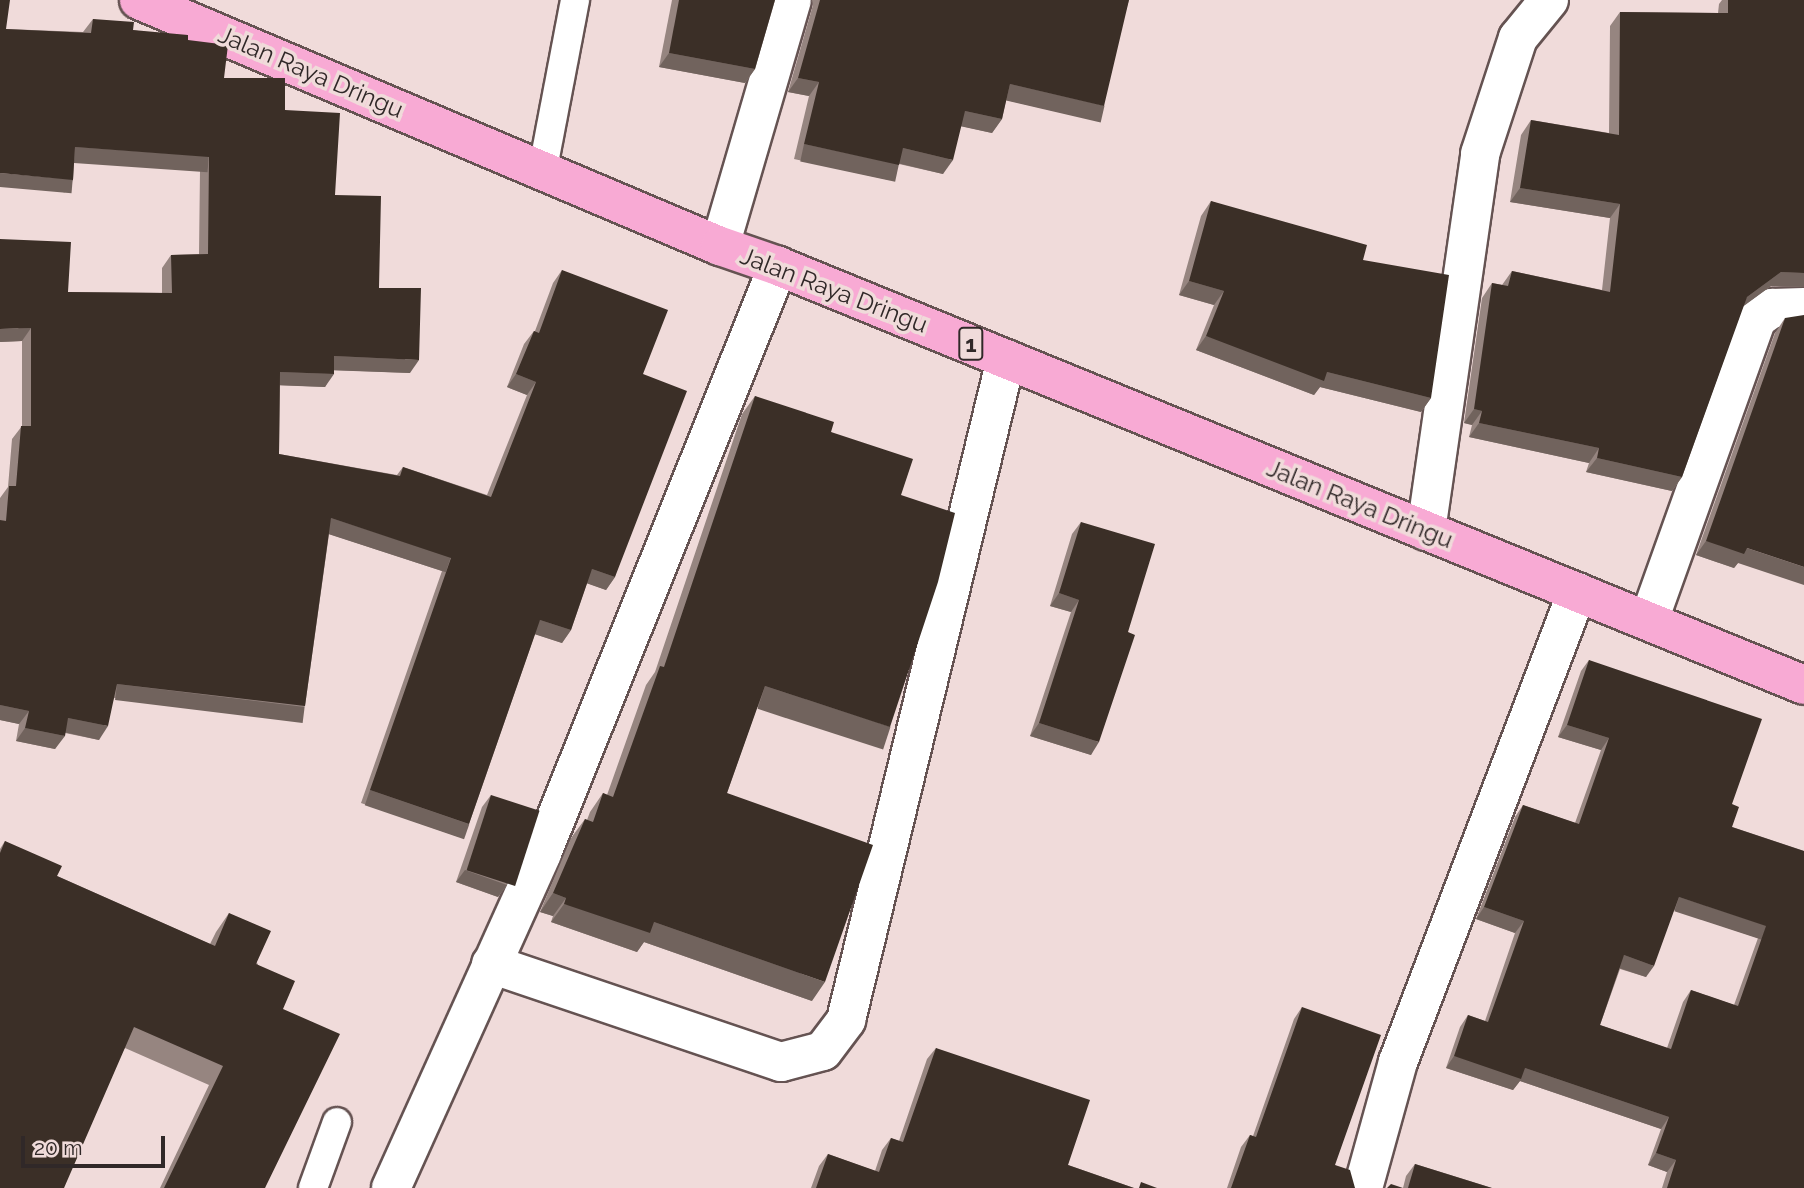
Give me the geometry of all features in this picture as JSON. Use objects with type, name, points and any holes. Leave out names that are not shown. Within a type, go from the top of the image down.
[{"type":"highway","name":"Jalan Raya Dringu","points":[[139,0],[175,7],[720,246],[778,265],[1804,685]]},
{"type":"street","points":[[720,246],[792,0]]},
{"type":"street","points":[[1426,531],[1480,154],[1518,38],[1549,0]]},
{"type":"street","points":[[391,1188],[542,853],[778,265]]},
{"type":"street","points":[[1649,620],[1757,319],[1772,308],[1804,307]]},
{"type":"street","points":[[491,964],[782,1062],[824,1051],[846,1020],[1006,359]]},
{"type":"street","points":[[1363,1188],[1398,1062],[1577,593]]},
{"type":"lane","points":[[543,168],[575,0]]},
{"type":"lane","points":[[313,1188],[337,1122]]},
{"type":"building","points":[[0,0],[10,0],[6,29],[91,33],[93,19],[134,22],[133,30],[188,35],[188,40],[228,45],[224,78],[285,78],[285,110],[340,113],[335,195],[381,196],[379,288],[421,288],[419,360],[334,356],[334,374],[280,372],[279,454],[400,476],[403,467],[491,497],[536,382],[516,374],[534,331],[539,333],[562,270],[668,310],[643,374],[687,391],[615,577],[592,569],[571,630],[540,620],[469,824],[370,790],[451,558],[331,518],[305,706],[117,684],[108,726],[68,718],[65,736],[25,728],[29,711],[0,705],[0,520],[6,521],[9,486],[16,486],[21,426],[31,426],[31,328],[0,329],[0,239],[71,242],[68,292],[172,293],[171,255],[208,254],[209,157],[75,147],[73,180],[0,173]]},
{"type":"building","points":[[679,0],[775,0],[755,69],[669,53]]},
{"type":"building","points":[[820,0],[1129,0],[1104,106],[1010,84],[1002,119],[965,111],[953,160],[903,148],[899,165],[804,144],[819,82],[798,78]]},
{"type":"building","points":[[1728,0],[1804,0],[1804,273],[1781,272],[1747,297],[1682,477],[1597,458],[1599,448],[1479,423],[1482,411],[1474,409],[1492,283],[1508,286],[1512,271],[1610,292],[1620,204],[1520,188],[1531,120],[1619,135],[1620,12],[1728,13]]},
{"type":"building","points":[[1211,201],[1367,245],[1363,260],[1449,275],[1431,398],[1327,372],[1324,381],[1206,336],[1224,291],[1189,281]]},
{"type":"building","points":[[1804,315],[1804,567],[1747,548],[1744,554],[1706,541],[1785,318]]},
{"type":"building","points":[[755,396],[834,422],[831,432],[913,459],[901,495],[955,513],[938,582],[890,727],[765,686],[727,793],[873,845],[825,982],[654,922],[650,933],[564,904],[566,898],[553,893],[585,819],[593,822],[603,793],[613,797],[660,666],[664,667]]},
{"type":"building","points":[[1081,522],[1155,544],[1128,632],[1135,635],[1099,742],[1039,723],[1079,600],[1059,593]]},
{"type":"building","points":[[1589,660],[1762,719],[1732,804],[1739,807],[1732,827],[1804,851],[1804,1188],[1667,1188],[1676,1160],[1656,1153],[1669,1117],[1525,1068],[1521,1079],[1454,1056],[1468,1015],[1488,1022],[1524,921],[1484,907],[1523,805],[1579,824],[1609,738],[1567,725]],"holes":[[[1679,897],[1766,926],[1738,1006],[1691,990],[1671,1049],[1600,1025],[1624,955],[1654,966]]]},
{"type":"building","points":[[491,795],[540,811],[515,886],[467,870]]},
{"type":"building","points":[[5,841],[62,866],[57,876],[215,946],[229,913],[271,931],[256,964],[295,981],[283,1009],[340,1034],[265,1188],[164,1188],[223,1066],[134,1027],[64,1188],[0,1188],[0,853]]},
{"type":"building","points":[[1302,1007],[1381,1035],[1335,1165],[1350,1170],[1355,1188],[1231,1188],[1250,1135],[1256,1137]]},
{"type":"building","points":[[936,1048],[1090,1100],[1068,1165],[1134,1188],[816,1188],[828,1154],[879,1172],[891,1138],[903,1142]]},
{"type":"building","points":[[1415,1164],[1492,1188],[1408,1188]]},
{"type":"building","points":[[1141,1182],[1157,1188],[1139,1188]]},
{"type":"building","points":[[1391,1184],[1403,1188],[1387,1188]]}]
